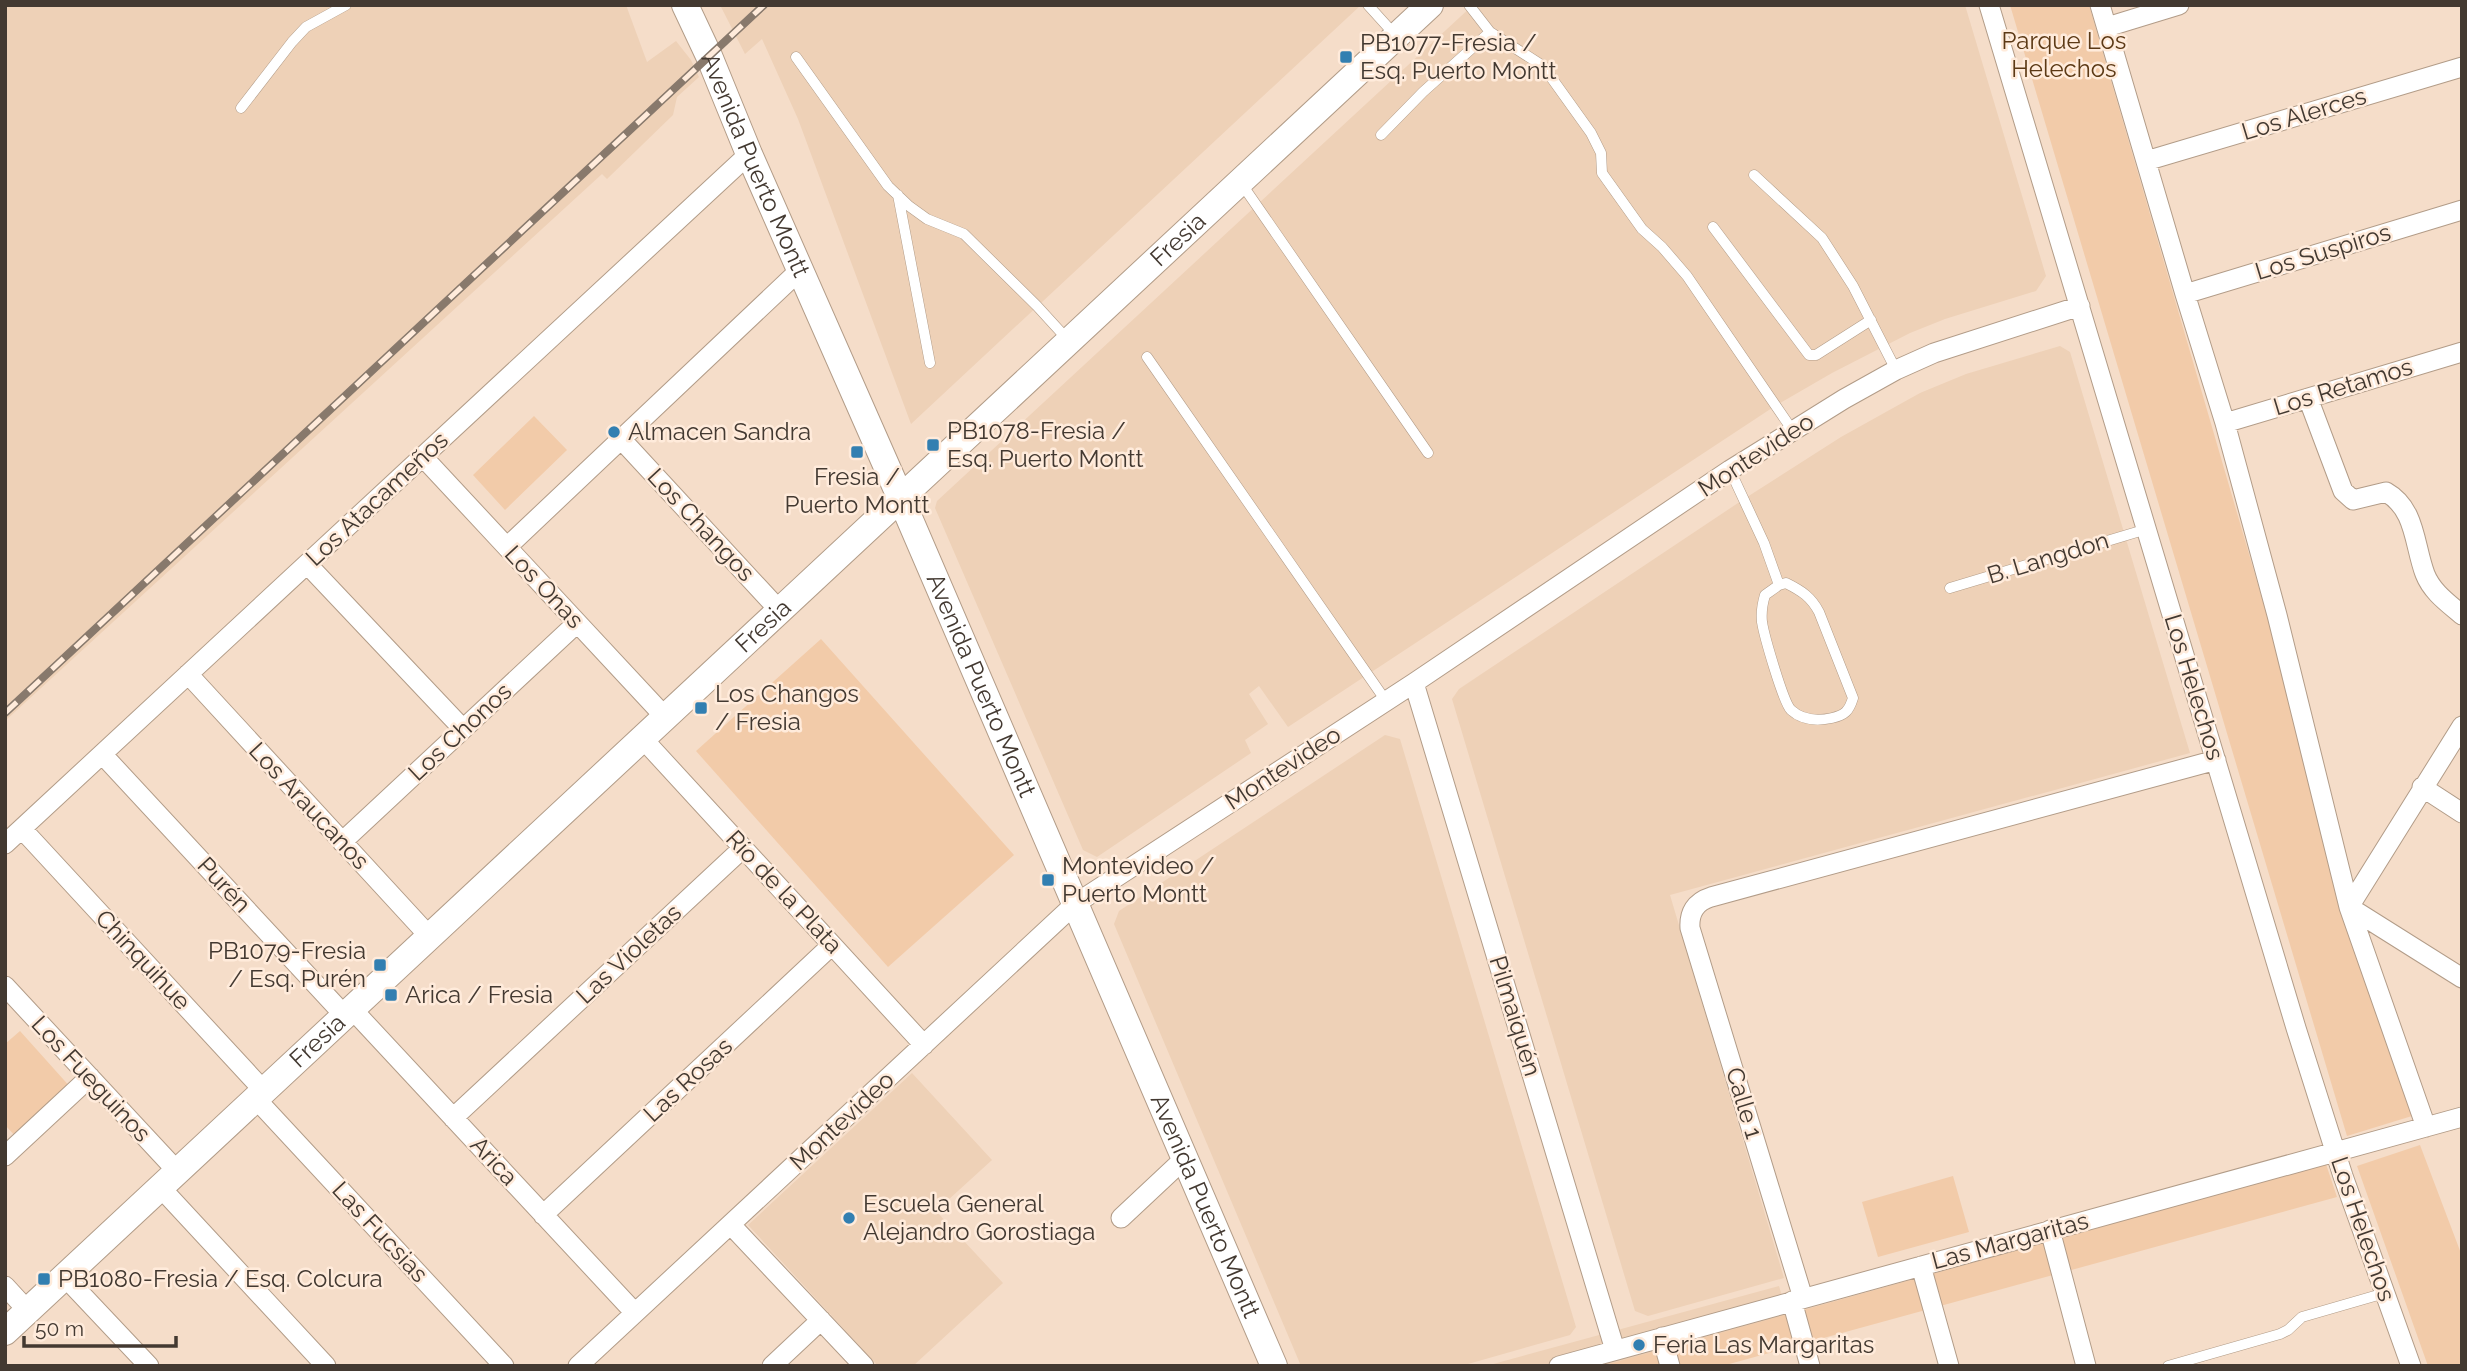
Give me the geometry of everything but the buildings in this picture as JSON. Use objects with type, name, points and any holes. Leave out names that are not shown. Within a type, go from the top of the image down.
[{"type":"street","name":"Avenida Puerto Montt","points":[[685,5],[901,499],[1273,1366]]},
{"type":"street","name":"Fresia","points":[[5,1332],[1430,5]]},
{"type":"street","name":"Los Helechos","points":[[1989,5],[2335,1152],[2411,1366]]},
{"type":"street","points":[[2100,5],[2225,423],[2277,615],[2349,907],[2426,1127]]},
{"type":"street","points":[[2107,27],[2179,5]]},
{"type":"street","name":"Los Alerces","points":[[2146,161],[2462,67]]},
{"type":"street","name":"Los Atacameños","points":[[5,844],[749,154]]},
{"type":"street","name":"Los Suspiros","points":[[2185,294],[2462,210]]},
{"type":"street","points":[[507,547],[800,270]]},
{"type":"street","name":"Montevideo","points":[[578,1366],[1075,904],[1793,431],[1896,370],[1956,345],[2080,306]]},
{"type":"street","name":"Los Retamos","points":[[2225,423],[2462,352]]},
{"type":"street","points":[[2308,398],[2343,491],[2353,500],[2386,492],[2399,499],[2411,523],[2434,590],[2462,615]]},
{"type":"street","name":"Los Changos","points":[[621,439],[780,611]]},
{"type":"street","name":"Los Onas","points":[[423,457],[666,718]]},
{"type":"street","points":[[307,564],[463,729]]},
{"type":"street","name":"Los Chonos","points":[[342,842],[577,623]]},
{"type":"street","name":"Los Araucanos","points":[[188,674],[430,937]]},
{"type":"street","name":"Pilmaiquén","points":[[1414,682],[1615,1350]]},
{"type":"street","points":[[2349,907],[2462,726]]},
{"type":"street","name":"Río de la Plata","points":[[643,739],[924,1045]]},
{"type":"street","name":"Purén","points":[[102,754],[349,1013]]},
{"type":"street","name":"Calle 1","points":[[1810,1366],[1798,1300],[1690,928],[1694,908],[1711,897],[2216,760]]},
{"type":"street","points":[[2422,787],[2462,813]]},
{"type":"street","name":"Chinquihue","points":[[22,829],[260,1095]]},
{"type":"street","name":"Las Violetas","points":[[453,1118],[743,848]]},
{"type":"street","points":[[2349,907],[2462,978]]},
{"type":"street","name":"Las Rosas","points":[[543,1215],[832,945]]},
{"type":"street","name":"Los Fueguinos","points":[[8,995],[90,1077],[169,1180],[326,1366]]},
{"type":"street","name":"Arica","points":[[349,1013],[453,1118],[635,1313]]},
{"type":"street","points":[[5,1156],[90,1077]]},
{"type":"street","name":"Las Fucsias","points":[[260,1095],[504,1366]]},
{"type":"street","name":"Las Margaritas","points":[[1559,1366],[2462,1117]]},
{"type":"street","points":[[1121,1218],[1184,1158]]},
{"type":"street","points":[[731,1225],[864,1366]]},
{"type":"street","points":[[2050,1230],[2086,1366]]},
{"type":"street","points":[[1922,1266],[1949,1366]]},
{"type":"street","points":[[65,1277],[149,1366]]},
{"type":"street","points":[[5,1286],[28,1311]]},
{"type":"street","points":[[772,1366],[821,1320]]},
{"type":"street","points":[[1662,1337],[1670,1366]]},
{"type":"lane","points":[[242,108],[306,27],[346,5]]},
{"type":"lane","points":[[1368,5],[1396,37]]},
{"type":"lane","points":[[1469,5],[1490,32],[1543,66],[1591,133],[1601,153],[1602,173],[1642,229],[1687,276],[1793,431]]},
{"type":"lane","points":[[1381,135],[1423,92],[1490,32]]},
{"type":"lane","points":[[796,57],[888,186],[928,219],[964,234],[1069,341]]},
{"type":"lane","points":[[1754,175],[1822,237],[1853,286],[1896,370]]},
{"type":"lane","points":[[1240,181],[1428,453]]},
{"type":"lane","points":[[898,195],[930,363]]},
{"type":"lane","points":[[1713,227],[1809,355],[1816,355],[1871,320]]},
{"type":"lane","points":[[1147,357],[1386,701]]},
{"type":"lane","points":[[1730,470],[1764,543],[1779,585]]},
{"type":"lane","name":"B. Langdon","points":[[1950,588],[2147,529]]},
{"type":"lane","points":[[1786,583],[1800,590],[1811,599],[1819,612],[1853,698],[1850,710],[1842,716],[1820,720],[1807,718],[1791,710],[1784,698],[1762,617],[1765,595],[1779,585],[1786,583]]},
{"type":"lane","points":[[2168,1366],[2280,1334],[2288,1331],[2302,1317],[2385,1293]]},
{"type":"shaded area","points":[[5,5],[626,5],[647,62],[676,41],[691,60],[699,77],[677,97],[673,115],[607,179],[602,174],[5,721]]},
{"type":"shaded area","points":[[720,5],[1361,5],[911,424],[798,119],[762,39],[745,54]]},
{"type":"shaded area","points":[[1473,5],[1965,5],[2046,276],[2036,291],[1945,319],[1910,333],[1775,406],[1288,727],[1259,686],[1249,694],[1268,724],[1245,740],[1251,753],[1097,857],[1083,850],[935,508],[937,501]]},
{"type":"shaded area","points":[[2060,346],[2070,352],[2190,753],[1670,895],[1784,1278],[1648,1316],[1635,1311],[1452,699],[1459,689],[1841,437],[1920,393],[1966,374]]},
{"type":"shaded area","points":[[1385,735],[1400,739],[1576,1327],[1570,1335],[1461,1366],[1301,1366],[1114,924],[1119,911]]},
{"type":"shaded area","name":"Escuela General Alejandro Gorostiaga","points":[[912,1073],[992,1160],[936,1211],[1003,1283],[913,1366],[878,1366],[748,1225]]},
{"type":"shaded area","name":"Feria Las Margaritas","points":[[1779,1286],[1790,1323],[1638,1366],[1486,1366]]},
{"type":"green space","name":"Parque Los Helechos","points":[[2010,5],[2089,5],[2300,729],[2338,904],[2412,1116],[2347,1136]]},
{"type":"green space","points":[[534,416],[567,450],[505,510],[473,475]]},
{"type":"green space","points":[[821,639],[1014,855],[888,967],[696,751]]},
{"type":"green space","points":[[20,1031],[72,1089],[18,1139],[5,1125],[5,1044]]},
{"type":"green space","points":[[2420,1145],[2462,1256],[2462,1366],[2428,1366],[2357,1166]]},
{"type":"green space","points":[[2326,1164],[2337,1197],[1722,1366],[1602,1366]]},
{"type":"green space","points":[[1953,1176],[1969,1232],[1878,1257],[1862,1202]]},
{"type":"railway","points":[[5,713],[764,5]]},
{"type":"place","name":"PB1077-Fresia / Esq. Puerto Montt","points":[[1346,57]]},
{"type":"place","name":"Almacen Sandra","points":[[614,432]]},
{"type":"place","name":"PB1078-Fresia / Esq. Puerto Montt","points":[[933,445]]},
{"type":"place","name":"Fresia / Puerto Montt","points":[[857,452]]},
{"type":"place","name":"Los Changos / Fresia","points":[[701,708]]},
{"type":"place","name":"Montevideo / Puerto Montt","points":[[1048,880]]},
{"type":"place","name":"PB1079-Fresia / Esq. Purén","points":[[380,965]]},
{"type":"place","name":"Arica / Fresia","points":[[391,995]]},
{"type":"place","name":"Escuela General Alejandro Gorostiaga","points":[[849,1218]]},
{"type":"place","name":"PB1080-Fresia / Esq. Colcura","points":[[44,1279]]},
{"type":"place","name":"Feria Las Margaritas","points":[[1639,1345]]}]
